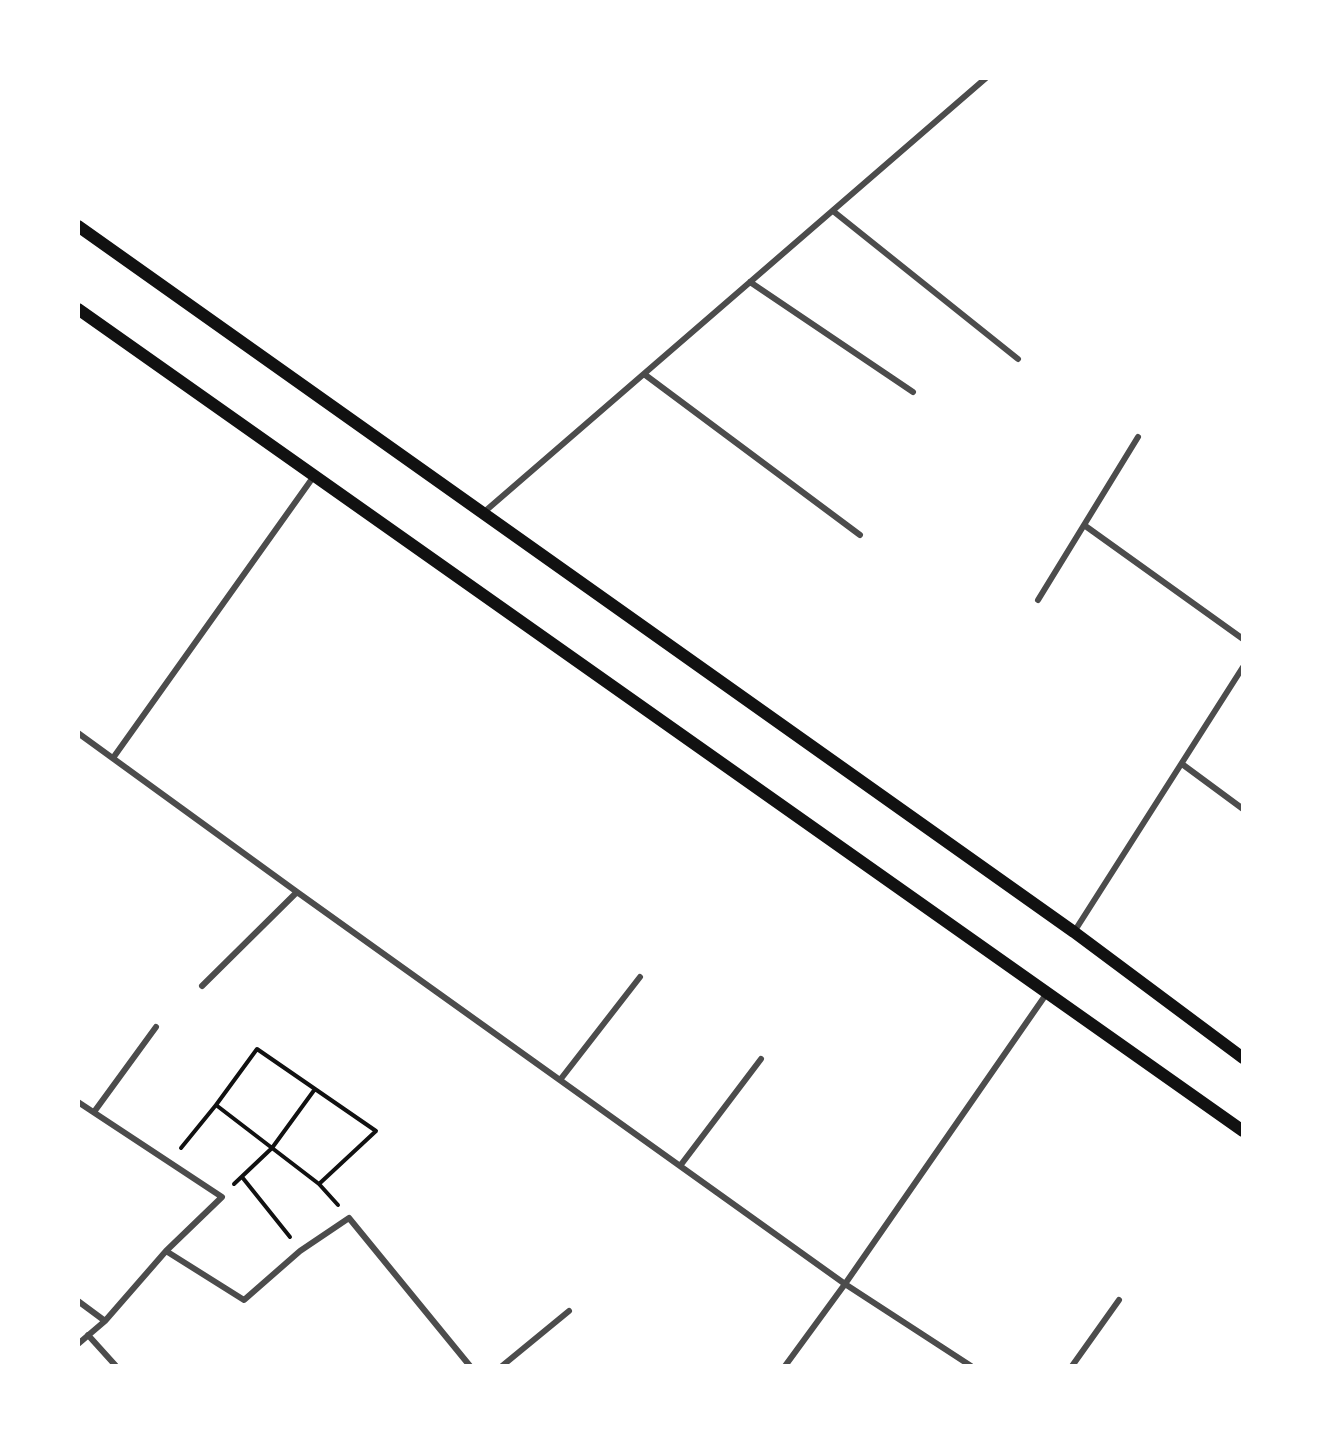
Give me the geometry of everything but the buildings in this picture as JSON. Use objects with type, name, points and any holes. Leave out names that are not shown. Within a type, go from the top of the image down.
[{"type":"main road","points":[[78,226],[1074,932],[1243,1058]]},
{"type":"main road","points":[[78,309],[1243,1131]]},
{"type":"street","points":[[483,513],[986,78]]},
{"type":"street","points":[[833,211],[1018,358]]},
{"type":"street","points":[[750,282],[913,392]]},
{"type":"street","points":[[644,374],[860,535]]},
{"type":"street","points":[[1038,600],[1138,437]]},
{"type":"street","points":[[113,758],[314,476]]},
{"type":"street","points":[[1084,525],[1243,639]]},
{"type":"street","points":[[1074,932],[1243,668]]},
{"type":"street","points":[[78,734],[845,1284],[971,1366]]},
{"type":"street","points":[[1182,764],[1243,809]]},
{"type":"street","points":[[202,986],[297,892]]},
{"type":"street","points":[[560,1080],[640,977]]},
{"type":"street","points":[[785,1366],[845,1284],[1047,993]]},
{"type":"street","points":[[94,1112],[156,1027]]},
{"type":"street","points":[[680,1166],[761,1059]]},
{"type":"street","points":[[78,1102],[222,1197],[166,1251],[105,1320],[78,1344]]},
{"type":"street","points":[[166,1251],[244,1300],[300,1251],[349,1218],[470,1366]]},
{"type":"street","points":[[1072,1366],[1119,1300]]},
{"type":"street","points":[[78,1302],[105,1320]]},
{"type":"street","points":[[502,1366],[569,1311]]},
{"type":"street","points":[[88,1335],[116,1366]]},
{"type":"path","points":[[169,1163],[257,1049],[375,1131],[319,1184]]},
{"type":"path","points":[[222,1197],[272,1148],[315,1089]]},
{"type":"path","points":[[216,1105],[319,1184],[349,1218]]},
{"type":"path","points":[[242,1176],[300,1251]]}]
